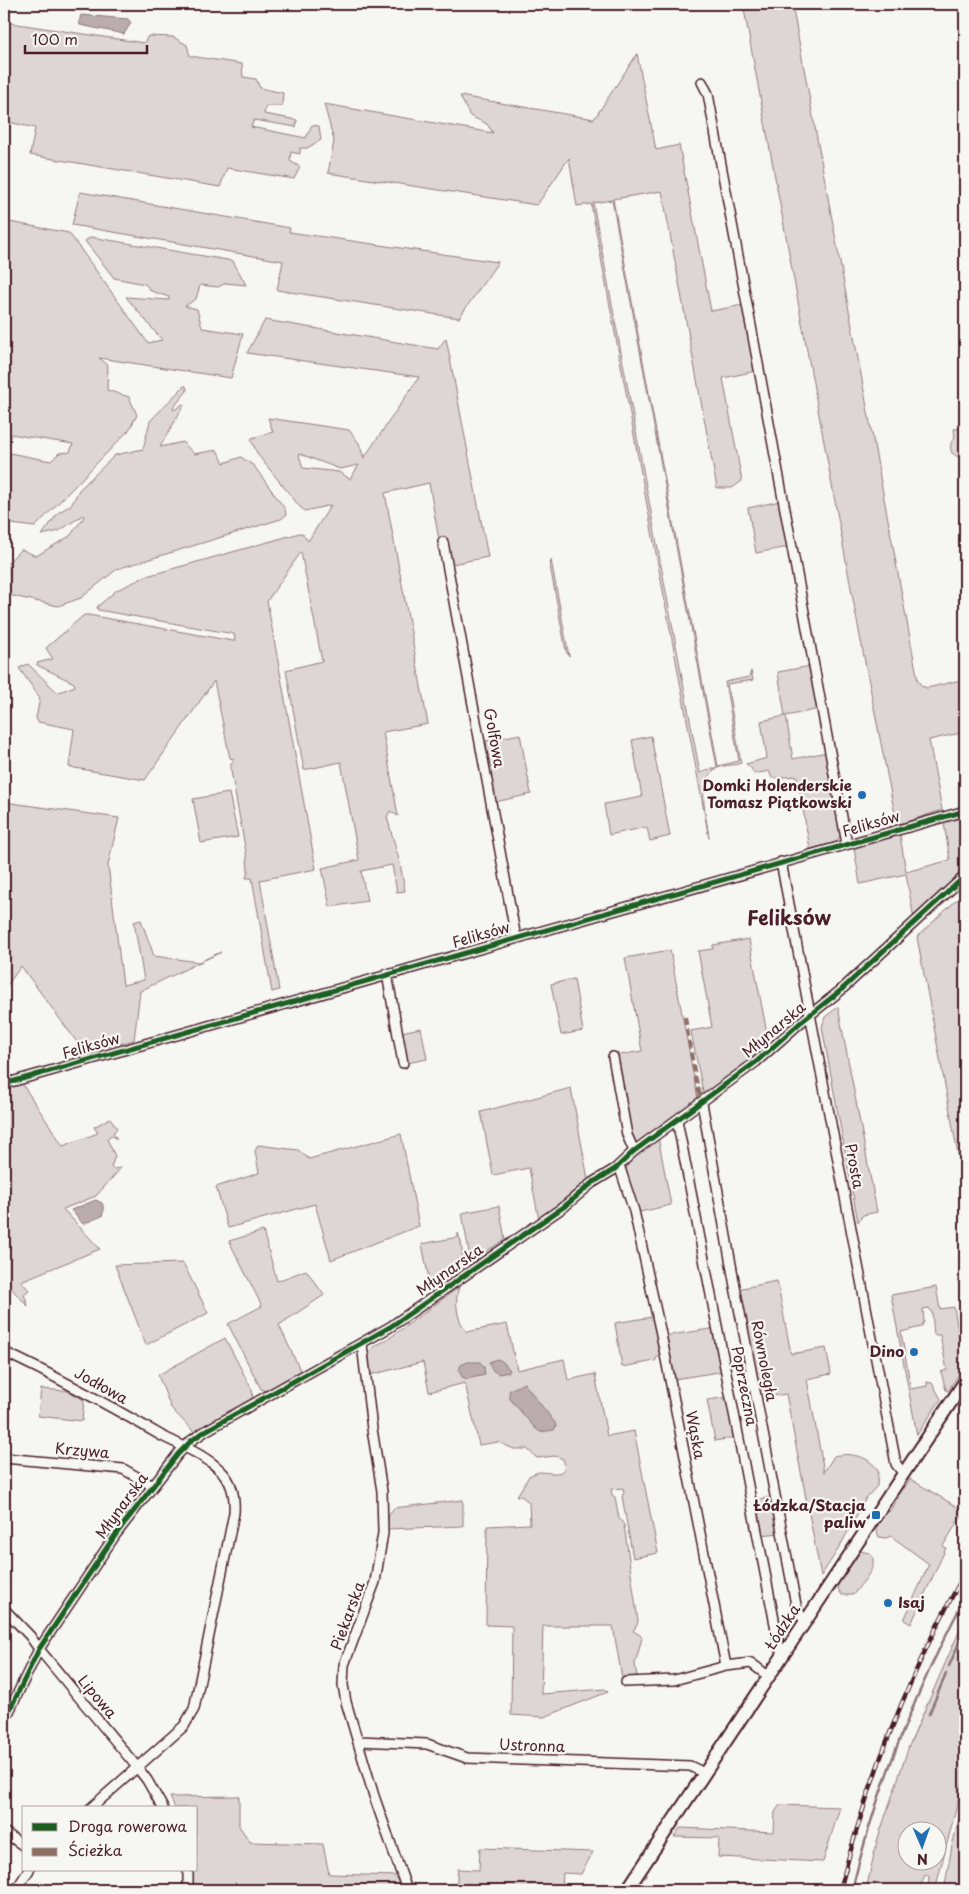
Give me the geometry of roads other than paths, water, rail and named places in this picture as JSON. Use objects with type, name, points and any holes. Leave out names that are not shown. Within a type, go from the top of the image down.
[{"type":"main road","name":"Łódzka","points":[[626,1890],[965,1381]]},
{"type":"street","points":[[702,82],[708,94],[847,844]]},
{"type":"street","name":"Golfowa","points":[[443,542],[516,938]]},
{"type":"street","name":"Feliksów","points":[[4,1084],[965,811]]},
{"type":"street","name":"Prosta","points":[[781,862],[896,1464],[903,1473]]},
{"type":"street","name":"Młynarska","points":[[4,1722],[39,1649],[116,1534],[185,1446],[207,1430],[390,1328],[551,1216],[592,1183],[619,1165],[634,1151],[756,1062],[881,954],[965,876]]},
{"type":"street","points":[[387,974],[404,1063]]},
{"type":"street","points":[[613,1057],[627,1135],[634,1151]]},
{"type":"street","name":"Równoległa","points":[[702,1103],[797,1610],[805,1621]]},
{"type":"street","name":"Poprzeczna","points":[[677,1120],[779,1647],[783,1655]]},
{"type":"street","name":"Wąska","points":[[619,1165],[634,1211],[661,1334],[726,1666]]},
{"type":"street","name":"Piekarska","points":[[362,1344],[384,1514],[382,1544],[375,1582],[343,1671],[344,1694],[374,1796],[407,1890]]},
{"type":"street","name":"Jodłowa","points":[[4,1352],[185,1446],[214,1464],[228,1479],[233,1492],[234,1513],[194,1709],[184,1726],[94,1806]]},
{"type":"street","name":"Krzywa","points":[[4,1458],[123,1468],[152,1486]]},
{"type":"street","name":"Lipowa","points":[[4,1608],[30,1636],[137,1767],[162,1806]]},
{"type":"street","points":[[626,1682],[674,1680],[726,1666],[752,1663],[768,1676]]},
{"type":"street","name":"Ustronna","points":[[359,1741],[426,1744],[467,1758],[690,1766],[704,1773]]},
{"type":"street","points":[[4,1832],[22,1845]]},
{"type":"street","points":[[16,1890],[28,1872]]},
{"type":"street","points":[[188,1872],[188,1890]]},
{"type":"waterway","points":[[852,1890],[873,1814],[899,1741],[930,1669],[965,1598]]},
{"type":"waterway","points":[[949,1666],[965,1629]]},
{"type":"waterway","points":[[929,1714],[946,1674]]},
{"type":"railway","points":[[840,1890],[863,1808],[892,1728],[926,1649],[965,1573]]},
{"type":"place","name":"Domki Holenderskie Tomasz Piątkowski","points":[[862,795]]},
{"type":"place","name":"Dino","points":[[914,1352]]},
{"type":"place","name":"Łódzka/Stacja paliw","points":[[876,1515]]},
{"type":"place","name":"Isaj","points":[[888,1603]]},
{"type":"district","name":"Feliksów","points":[[789,918]]}]
